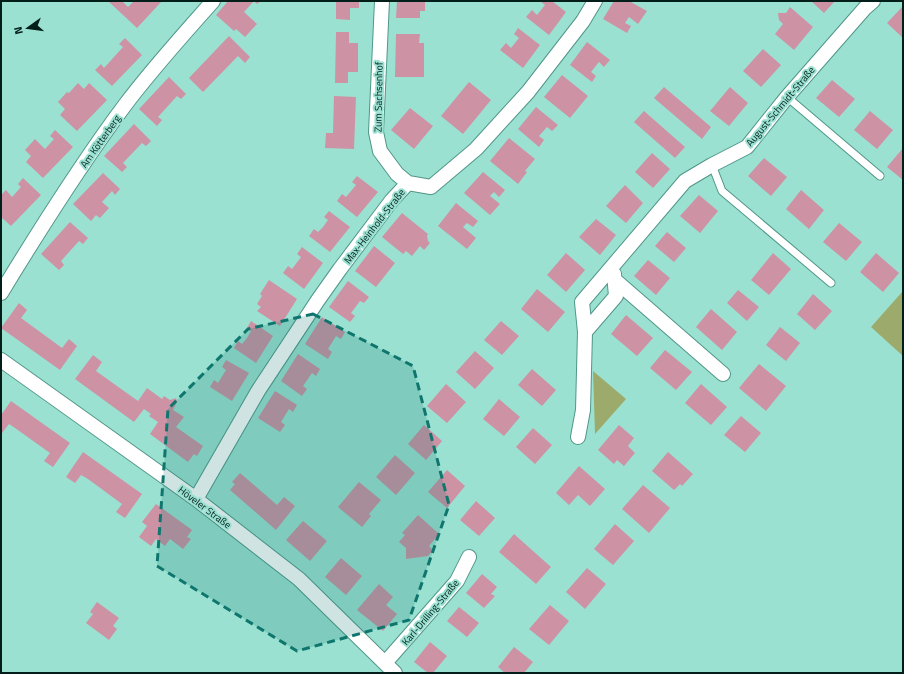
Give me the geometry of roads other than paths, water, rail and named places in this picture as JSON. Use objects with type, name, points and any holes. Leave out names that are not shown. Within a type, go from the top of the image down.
[{"type":"street","name":"Am Kötterberg","points":[[1,293],[62,197],[125,105],[213,1]]},
{"type":"street","name":"Zum Sachsenhof","points":[[382,1],[376,132],[380,151],[397,174],[408,183]]},
{"type":"street","name":"Max-Heinhold-Straße","points":[[196,499],[258,391],[318,300],[392,200],[408,183],[431,187],[476,148],[528,92],[583,21],[595,1]]},
{"type":"street","name":"August-Schmidt-Straße","points":[[578,437],[583,410],[585,332],[582,302],[685,181],[747,147],[787,97],[872,1]]},
{"type":"street","points":[[585,332],[616,296],[616,281],[612,267]]},
{"type":"street","points":[[616,281],[723,374]]},
{"type":"street","name":"Höveler Straße","points":[[1,360],[196,499],[299,579],[390,668]]},
{"type":"street","name":"Karl-Drilling-Straße","points":[[390,668],[457,581],[469,557]]},
{"type":"lane","points":[[787,97],[880,176]]},
{"type":"lane","points":[[712,165],[722,191],[831,282]]}]
